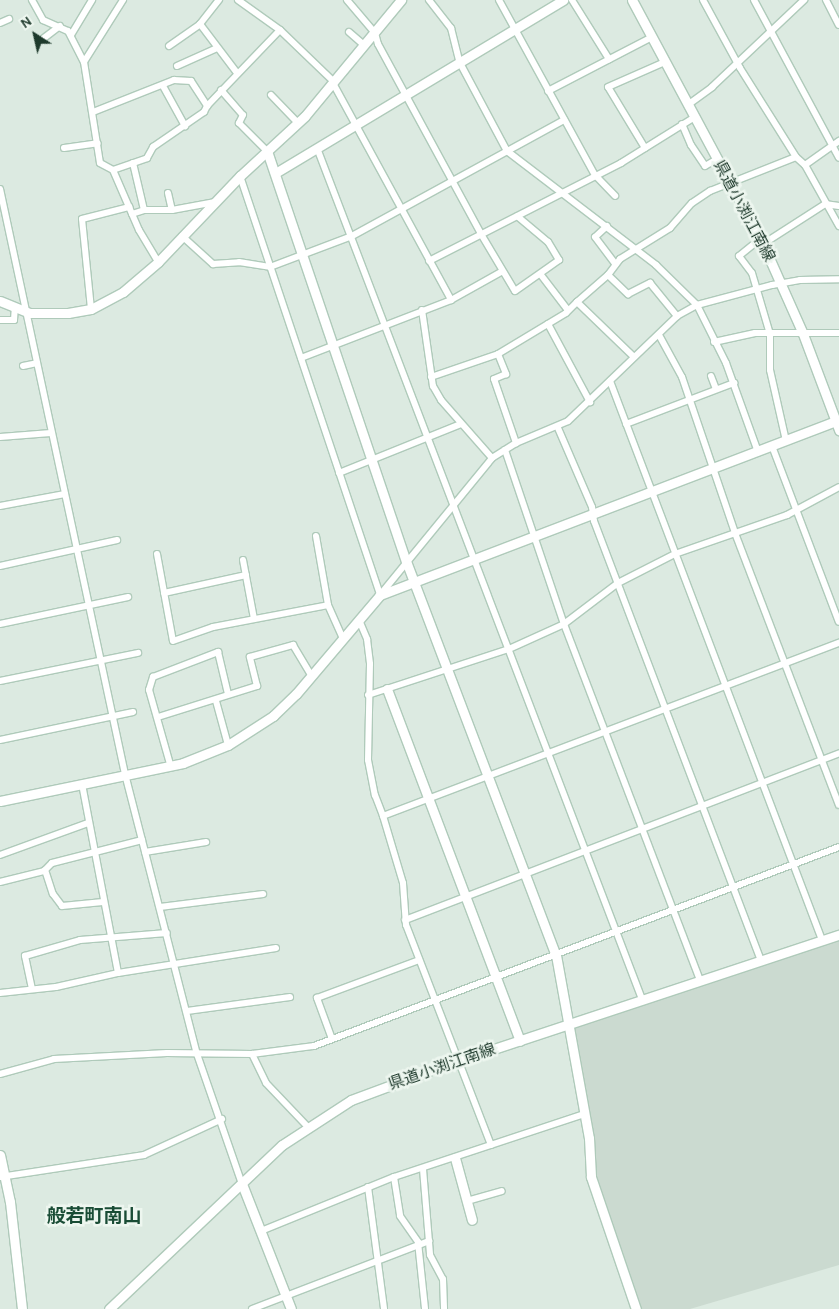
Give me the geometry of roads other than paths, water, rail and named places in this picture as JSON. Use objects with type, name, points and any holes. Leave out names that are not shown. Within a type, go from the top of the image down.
[{"type":"street","points":[[32,0],[43,20],[60,26],[71,35],[84,62],[94,112],[100,163],[113,170],[132,214],[158,262]]},
{"type":"street","points":[[71,35],[92,0]]},
{"type":"street","points":[[84,62],[123,0]]},
{"type":"street","points":[[169,46],[200,24],[219,0]]},
{"type":"street","points":[[240,0],[280,30],[334,84],[450,300]]},
{"type":"street","points":[[347,0],[375,32],[406,96],[452,182],[501,272],[515,291],[541,275],[560,260],[548,242],[517,216]]},
{"type":"street","points":[[0,301],[29,313],[68,313],[91,309],[123,292],[158,262],[240,176],[298,123],[334,84],[401,0]]},
{"type":"street","points":[[429,0],[451,28],[460,63],[507,152],[637,250],[697,305],[734,383],[758,452]]},
{"type":"street","points":[[499,0],[595,175],[615,196]]},
{"type":"street","points":[[277,172],[563,0]]},
{"type":"street","points":[[572,0],[610,59]]},
{"type":"street","name":"県道小渕江南線","points":[[632,0],[761,241],[803,334],[838,424]]},
{"type":"street","points":[[703,0],[737,62],[796,157],[805,165],[830,206],[839,226]]},
{"type":"street","points":[[754,0],[839,158]]},
{"type":"street","points":[[689,104],[804,0]]},
{"type":"street","points":[[826,0],[839,25]]},
{"type":"street","points":[[0,23],[9,19]]},
{"type":"street","points":[[200,24],[237,74]]},
{"type":"street","points":[[44,38],[60,26]]},
{"type":"street","points":[[113,170],[148,158],[152,147],[204,112],[221,90],[280,30]]},
{"type":"street","points":[[348,32],[364,45]]},
{"type":"street","points":[[548,91],[652,37]]},
{"type":"street","points":[[177,66],[217,48]]},
{"type":"street","points":[[645,148],[608,87],[665,62]]},
{"type":"street","points":[[94,112],[132,95],[163,86],[174,80],[191,80],[207,106]]},
{"type":"street","points":[[163,86],[185,126]]},
{"type":"street","points":[[221,90],[243,115],[239,123],[267,151],[277,172],[406,561],[556,955],[589,1138],[588,1165],[596,1196],[636,1309]]},
{"type":"street","points":[[271,95],[298,123]]},
{"type":"street","points":[[429,261],[645,148],[695,117]]},
{"type":"street","points":[[182,236],[213,264],[239,262],[270,267],[352,236],[564,120]]},
{"type":"street","points":[[682,124],[690,145],[705,166],[717,159]]},
{"type":"street","points":[[805,165],[839,142]]},
{"type":"street","points":[[64,148],[98,143]]},
{"type":"street","points":[[317,148],[476,560],[642,999]]},
{"type":"street","points":[[431,377],[498,354],[548,324],[608,275],[615,264],[670,228],[692,204],[729,181],[796,157]]},
{"type":"street","points":[[134,163],[144,210]]},
{"type":"street","points":[[240,176],[380,595]]},
{"type":"street","points":[[0,189],[29,313],[36,363],[99,660],[125,774],[197,1054],[222,1119],[242,1184],[291,1309]]},
{"type":"street","points":[[168,193],[172,210]]},
{"type":"street","points":[[132,214],[144,210],[172,210],[215,202]]},
{"type":"street","points":[[786,441],[770,370],[770,334],[752,273],[739,256],[825,204],[839,206]]},
{"type":"street","points":[[91,309],[82,219],[129,207]]},
{"type":"street","points":[[607,226],[595,237],[615,264]]},
{"type":"street","points":[[301,358],[450,300],[501,272]]},
{"type":"street","points":[[541,275],[567,309]]},
{"type":"street","points":[[608,275],[628,294],[650,284],[677,316]]},
{"type":"street","points":[[0,801],[201,757],[228,745],[273,716],[359,620],[492,458],[516,443],[558,428],[590,402],[677,316],[697,305],[781,283],[839,279]]},
{"type":"street","points":[[577,302],[634,357]]},
{"type":"street","points":[[0,320],[14,320],[15,307]]},
{"type":"street","points":[[422,310],[431,377],[441,400],[492,458]]},
{"type":"street","points":[[548,324],[590,402]]},
{"type":"street","points":[[714,342],[754,333],[839,333]]},
{"type":"street","points":[[659,335],[682,377],[735,533],[839,804]]},
{"type":"street","points":[[498,354],[506,374],[491,379],[516,443]]},
{"type":"street","points":[[23,366],[36,363]]},
{"type":"street","points":[[711,376],[716,389]]},
{"type":"street","points":[[610,381],[822,940]]},
{"type":"street","points":[[626,424],[734,383]]},
{"type":"street","points":[[339,473],[429,439],[461,424]]},
{"type":"street","points":[[380,595],[476,560],[651,491],[772,446],[838,424]]},
{"type":"street","points":[[558,428],[593,514],[761,960]]},
{"type":"street","points":[[0,437],[51,433]]},
{"type":"street","points":[[772,446],[839,622]]},
{"type":"street","points":[[505,450],[532,537],[564,624],[700,980]]},
{"type":"street","points":[[368,695],[509,649],[564,624],[618,583],[675,554],[796,511],[839,487]]},
{"type":"street","points":[[0,506],[65,494]]},
{"type":"street","points":[[316,536],[328,604],[343,638]]},
{"type":"street","points":[[0,566],[117,540]]},
{"type":"street","points":[[157,554],[173,641],[212,627],[328,604]]},
{"type":"street","points":[[243,560],[254,619]]},
{"type":"street","points":[[164,593],[246,575]]},
{"type":"street","points":[[0,624],[128,597]]},
{"type":"street","points":[[359,620],[368,645],[368,760],[374,795],[383,816],[403,883],[405,920],[456,1061],[491,1145]]},
{"type":"street","points":[[383,816],[839,642]]},
{"type":"street","points":[[158,717],[216,701],[228,694],[257,686],[250,657],[293,645],[311,674]]},
{"type":"street","points":[[170,764],[149,690],[153,677],[218,652],[228,694]]},
{"type":"street","points":[[0,681],[138,653]]},
{"type":"street","points":[[387,689],[520,1040]]},
{"type":"street","points":[[216,701],[228,745]]},
{"type":"street","points":[[0,740],[133,712]]},
{"type":"street","points":[[405,920],[839,753]]},
{"type":"street","points":[[82,784],[103,902],[113,937],[118,973]]},
{"type":"street","points":[[0,855],[88,823]]},
{"type":"street","points":[[0,882],[45,870],[52,863],[94,854],[142,840]]},
{"type":"street","points":[[145,852],[206,842]]},
{"type":"street","points":[[0,1074],[54,1060],[197,1054],[252,1054],[314,1046],[839,847]]},
{"type":"street","points":[[45,870],[52,894],[62,906],[103,902]]},
{"type":"street","points":[[160,907],[263,894]]},
{"type":"street","points":[[32,989],[25,956],[80,940],[167,933]]},
{"type":"street","name":"県道小渕江南線","points":[[109,1309],[282,1145],[307,1126],[351,1100],[456,1061],[839,935]]},
{"type":"street","points":[[0,993],[64,986],[118,973],[276,948]]},
{"type":"street","points":[[332,1039],[318,998],[420,960]]},
{"type":"street","points":[[186,1011],[290,997]]},
{"type":"street","points":[[252,1054],[266,1083],[307,1126]]},
{"type":"street","points":[[261,1230],[394,1177],[423,1170],[584,1114]]},
{"type":"street","points":[[2,1176],[144,1155],[222,1119]]},
{"type":"street","points":[[0,1155],[2,1176],[10,1202],[22,1309]]},
{"type":"street","points":[[455,1158],[472,1220]]},
{"type":"street","points":[[423,1170],[430,1255],[444,1284],[444,1309]]},
{"type":"street","points":[[394,1177],[400,1216],[418,1245],[425,1309]]},
{"type":"street","points":[[368,1187],[384,1309]]},
{"type":"street","points":[[467,1201],[502,1191]]},
{"type":"street","points":[[252,1309],[429,1241]]},
{"type":"district","name":"般若町南山","points":[[94,1217]]}]
